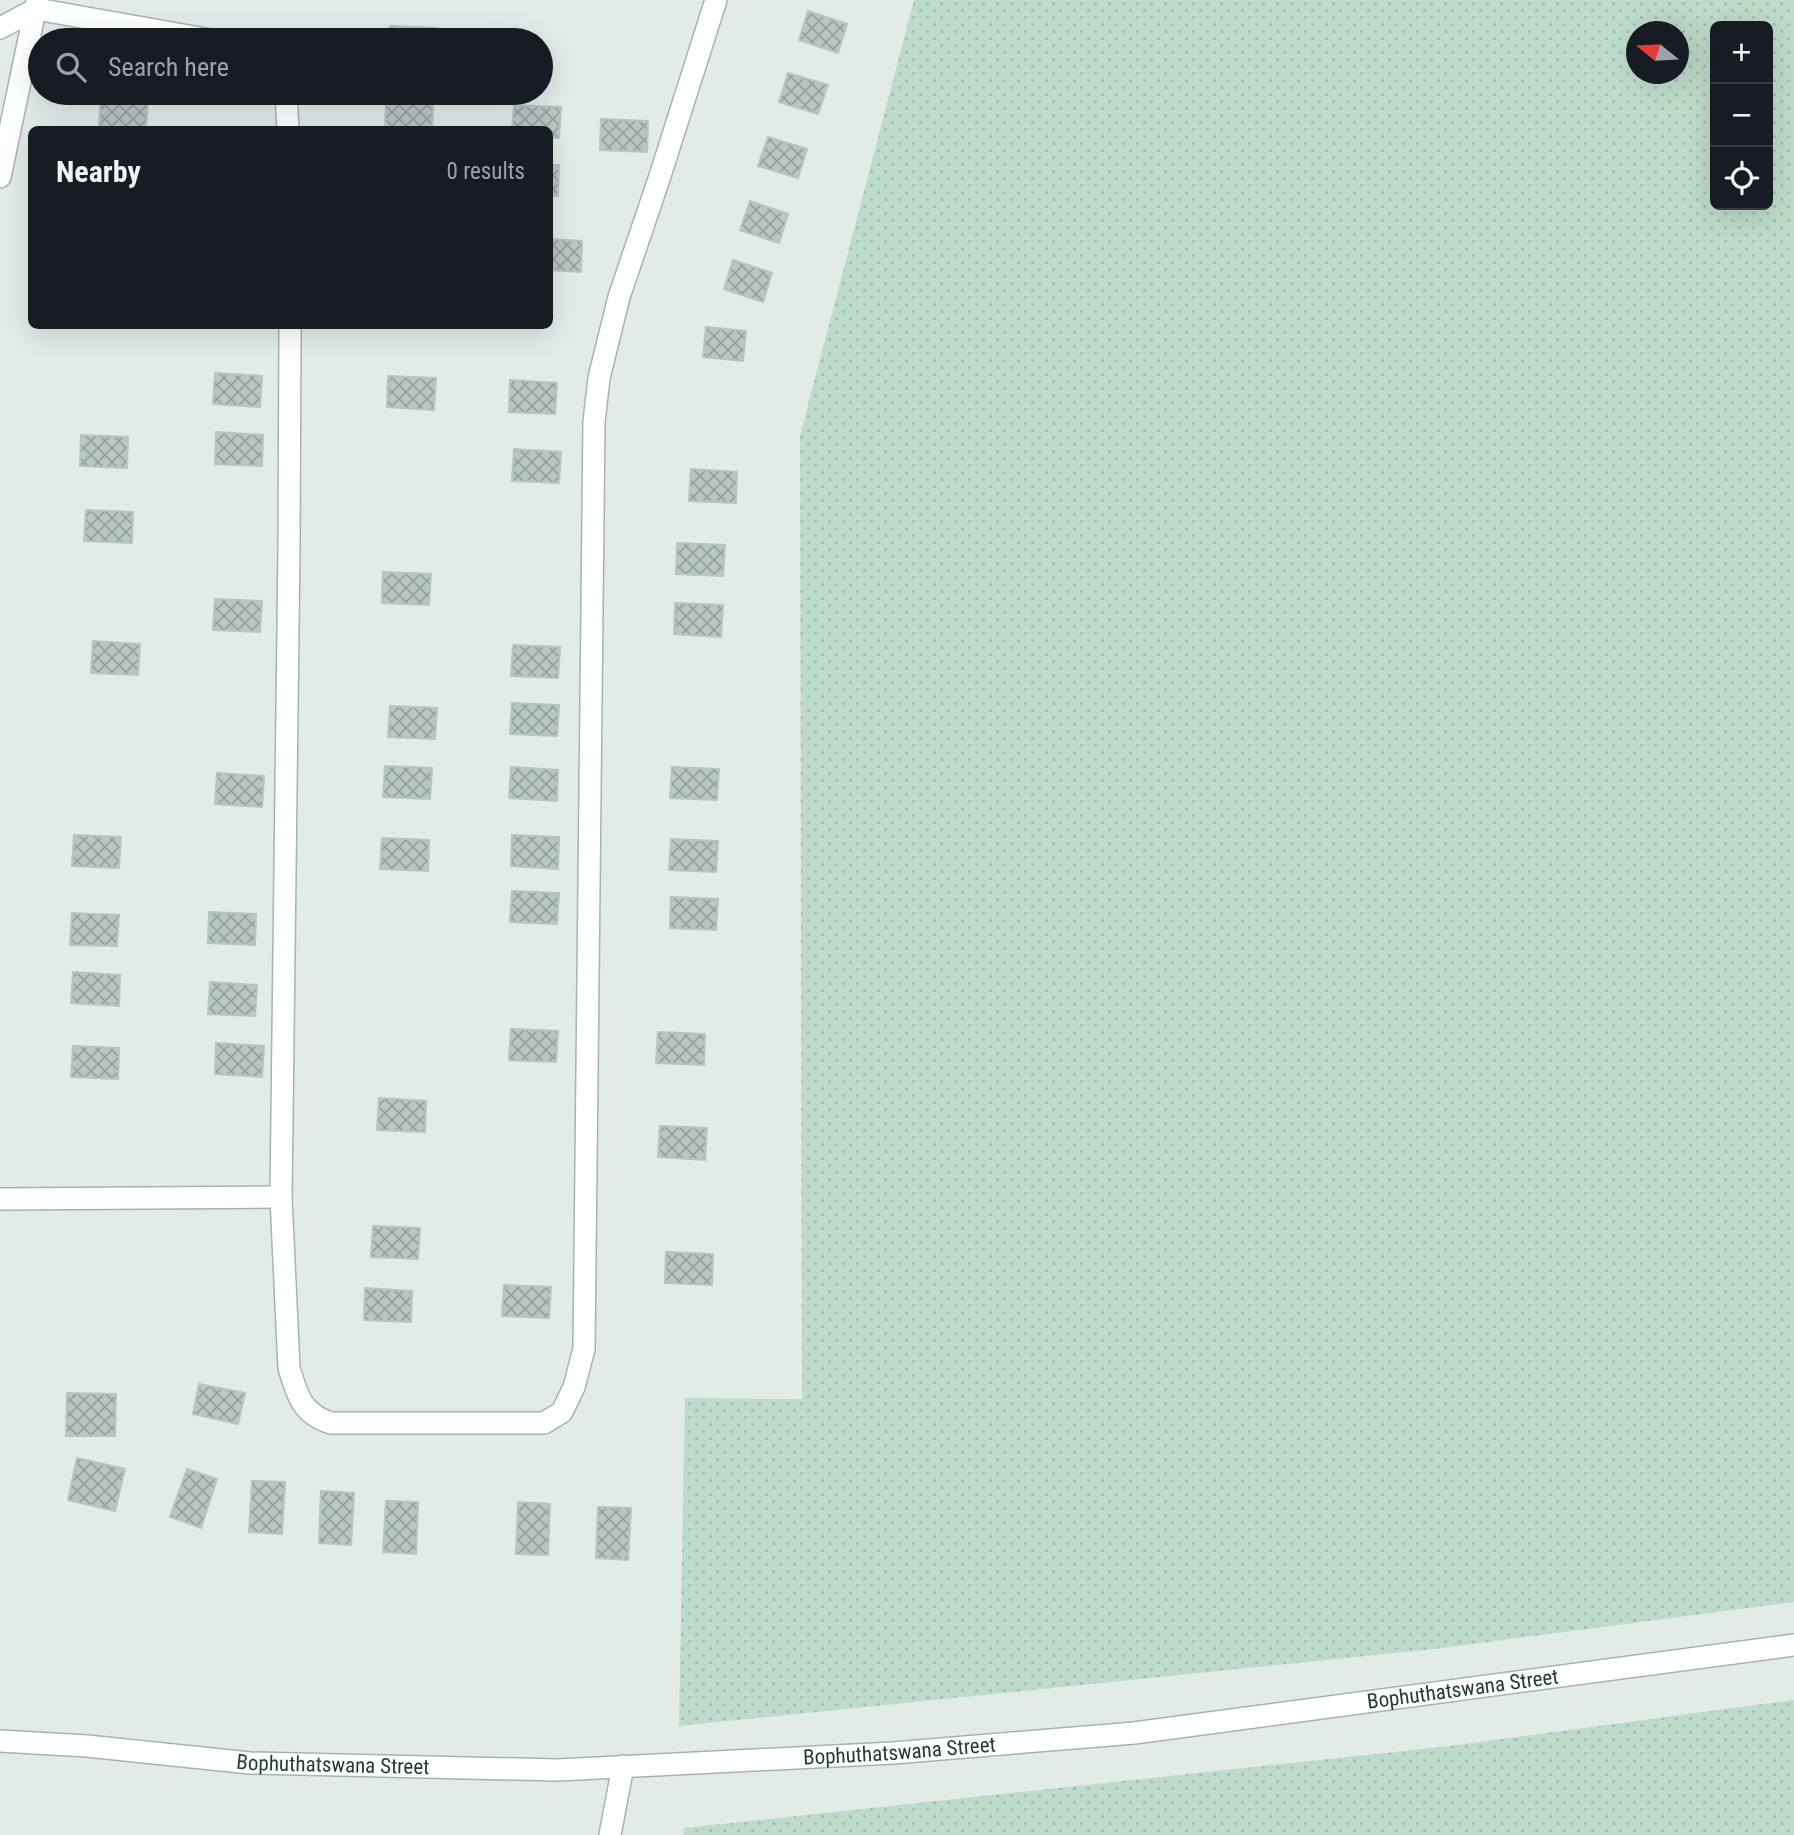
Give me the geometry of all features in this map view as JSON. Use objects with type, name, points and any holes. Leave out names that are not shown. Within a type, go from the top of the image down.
[{"type":"street","points":[[290,329],[281,1197],[289,1368],[303,1405],[319,1419],[331,1423],[544,1423],[562,1412],[574,1387],[584,1349],[594,422],[599,378],[619,297],[716,0]]},
{"type":"street","points":[[0,28],[37,4],[153,28]]},
{"type":"street","points":[[32,28],[37,4]]},
{"type":"street","points":[[0,177],[28,46]]},
{"type":"street","points":[[287,105],[288,126]]},
{"type":"street","points":[[0,1199],[281,1197]]},
{"type":"street","name":"Bophuthatswana Street","points":[[0,1741],[87,1746],[250,1763],[558,1770],[894,1753],[1134,1733],[1794,1645]]},
{"type":"street","points":[[610,1835],[623,1766]]},
{"type":"green space","points":[[914,0],[1794,0],[1794,1602],[1434,1649],[679,1726],[685,1398],[802,1399],[800,436]]},
{"type":"green space","points":[[1794,1700],[1794,1835],[683,1835],[684,1828],[1450,1746]]},
{"type":"building","points":[[808,11],[847,24],[838,53],[799,40]]},
{"type":"building","points":[[390,26],[437,28],[390,28]]},
{"type":"building","points":[[788,73],[828,85],[818,114],[779,102]]},
{"type":"building","points":[[100,105],[147,105],[146,126],[99,126]]},
{"type":"building","points":[[386,105],[433,105],[432,126],[385,126]]},
{"type":"building","points":[[514,105],[561,107],[559,138],[553,138],[553,126],[512,126]]},
{"type":"building","points":[[601,119],[648,121],[647,152],[600,150]]},
{"type":"building","points":[[768,137],[807,149],[798,178],[758,166]]},
{"type":"building","points":[[553,165],[559,165],[558,196],[553,196]]},
{"type":"building","points":[[750,201],[788,214],[779,243],[740,230]]},
{"type":"building","points":[[553,239],[582,241],[581,272],[553,270]]},
{"type":"building","points":[[733,260],[772,273],[763,302],[724,289]]},
{"type":"building","points":[[706,327],[746,331],[743,361],[703,357]]},
{"type":"building","points":[[215,373],[262,376],[260,407],[213,404]]},
{"type":"building","points":[[388,376],[436,378],[434,410],[387,407]]},
{"type":"building","points":[[510,380],[557,383],[555,414],[509,412]]},
{"type":"building","points":[[216,432],[263,435],[262,466],[215,464]]},
{"type":"building","points":[[81,435],[128,437],[127,468],[80,466]]},
{"type":"building","points":[[514,449],[561,452],[559,483],[512,481]]},
{"type":"building","points":[[691,469],[737,472],[736,503],[689,501]]},
{"type":"building","points":[[86,510],[133,512],[132,543],[84,541]]},
{"type":"building","points":[[677,543],[725,545],[723,576],[676,574]]},
{"type":"building","points":[[383,572],[431,574],[429,605],[382,603]]},
{"type":"building","points":[[215,599],[262,601],[260,632],[213,630]]},
{"type":"building","points":[[675,603],[723,605],[721,637],[674,634]]},
{"type":"building","points":[[93,641],[140,644],[138,675],[91,673]]},
{"type":"building","points":[[513,645],[560,647],[558,678],[511,676]]},
{"type":"building","points":[[512,703],[559,705],[557,736],[510,734]]},
{"type":"building","points":[[390,706],[437,708],[435,739],[388,737]]},
{"type":"building","points":[[385,766],[432,768],[430,799],[383,797]]},
{"type":"building","points":[[511,767],[558,770],[557,801],[509,798]]},
{"type":"building","points":[[672,767],[719,769],[717,800],[670,798]]},
{"type":"building","points":[[217,773],[264,776],[262,807],[215,804]]},
{"type":"building","points":[[74,835],[121,837],[119,868],[72,866]]},
{"type":"building","points":[[512,835],[559,837],[558,869],[511,866]]},
{"type":"building","points":[[382,838],[429,840],[428,871],[380,869]]},
{"type":"building","points":[[671,839],[718,841],[716,872],[669,870]]},
{"type":"building","points":[[512,891],[559,893],[557,924],[510,922]]},
{"type":"building","points":[[671,897],[718,899],[716,930],[670,928]]},
{"type":"building","points":[[209,912],[256,914],[255,945],[208,943]]},
{"type":"building","points":[[72,913],[119,915],[117,946],[70,945]]},
{"type":"building","points":[[73,972],[120,975],[119,1006],[71,1003]]},
{"type":"building","points":[[210,982],[257,985],[255,1016],[208,1014]]},
{"type":"building","points":[[511,1029],[558,1031],[556,1062],[509,1060]]},
{"type":"building","points":[[658,1032],[705,1034],[704,1065],[656,1063]]},
{"type":"building","points":[[216,1043],[264,1046],[262,1077],[215,1074]]},
{"type":"building","points":[[73,1046],[119,1048],[118,1079],[71,1077]]},
{"type":"building","points":[[379,1098],[426,1101],[425,1132],[377,1130]]},
{"type":"building","points":[[660,1126],[707,1128],[705,1160],[658,1157]]},
{"type":"building","points":[[373,1226],[420,1228],[418,1259],[371,1257]]},
{"type":"building","points":[[666,1252],[713,1254],[712,1285],[665,1283]]},
{"type":"building","points":[[504,1285],[551,1287],[549,1318],[502,1316]]},
{"type":"building","points":[[365,1288],[412,1291],[411,1322],[364,1320]]},
{"type":"building","points":[[199,1384],[245,1393],[238,1424],[193,1414]]},
{"type":"building","points":[[67,1393],[116,1394],[115,1436],[66,1436]]},
{"type":"building","points":[[77,1458],[125,1469],[115,1511],[68,1500]]},
{"type":"building","points":[[187,1469],[217,1479],[201,1528],[170,1517]]},
{"type":"building","points":[[252,1481],[285,1482],[282,1534],[249,1532]]},
{"type":"building","points":[[321,1491],[354,1493],[351,1545],[319,1543]]},
{"type":"building","points":[[386,1501],[418,1502],[416,1554],[383,1552]]},
{"type":"building","points":[[518,1502],[550,1504],[548,1555],[516,1554]]},
{"type":"building","points":[[598,1507],[631,1508],[628,1560],[596,1558]]}]
